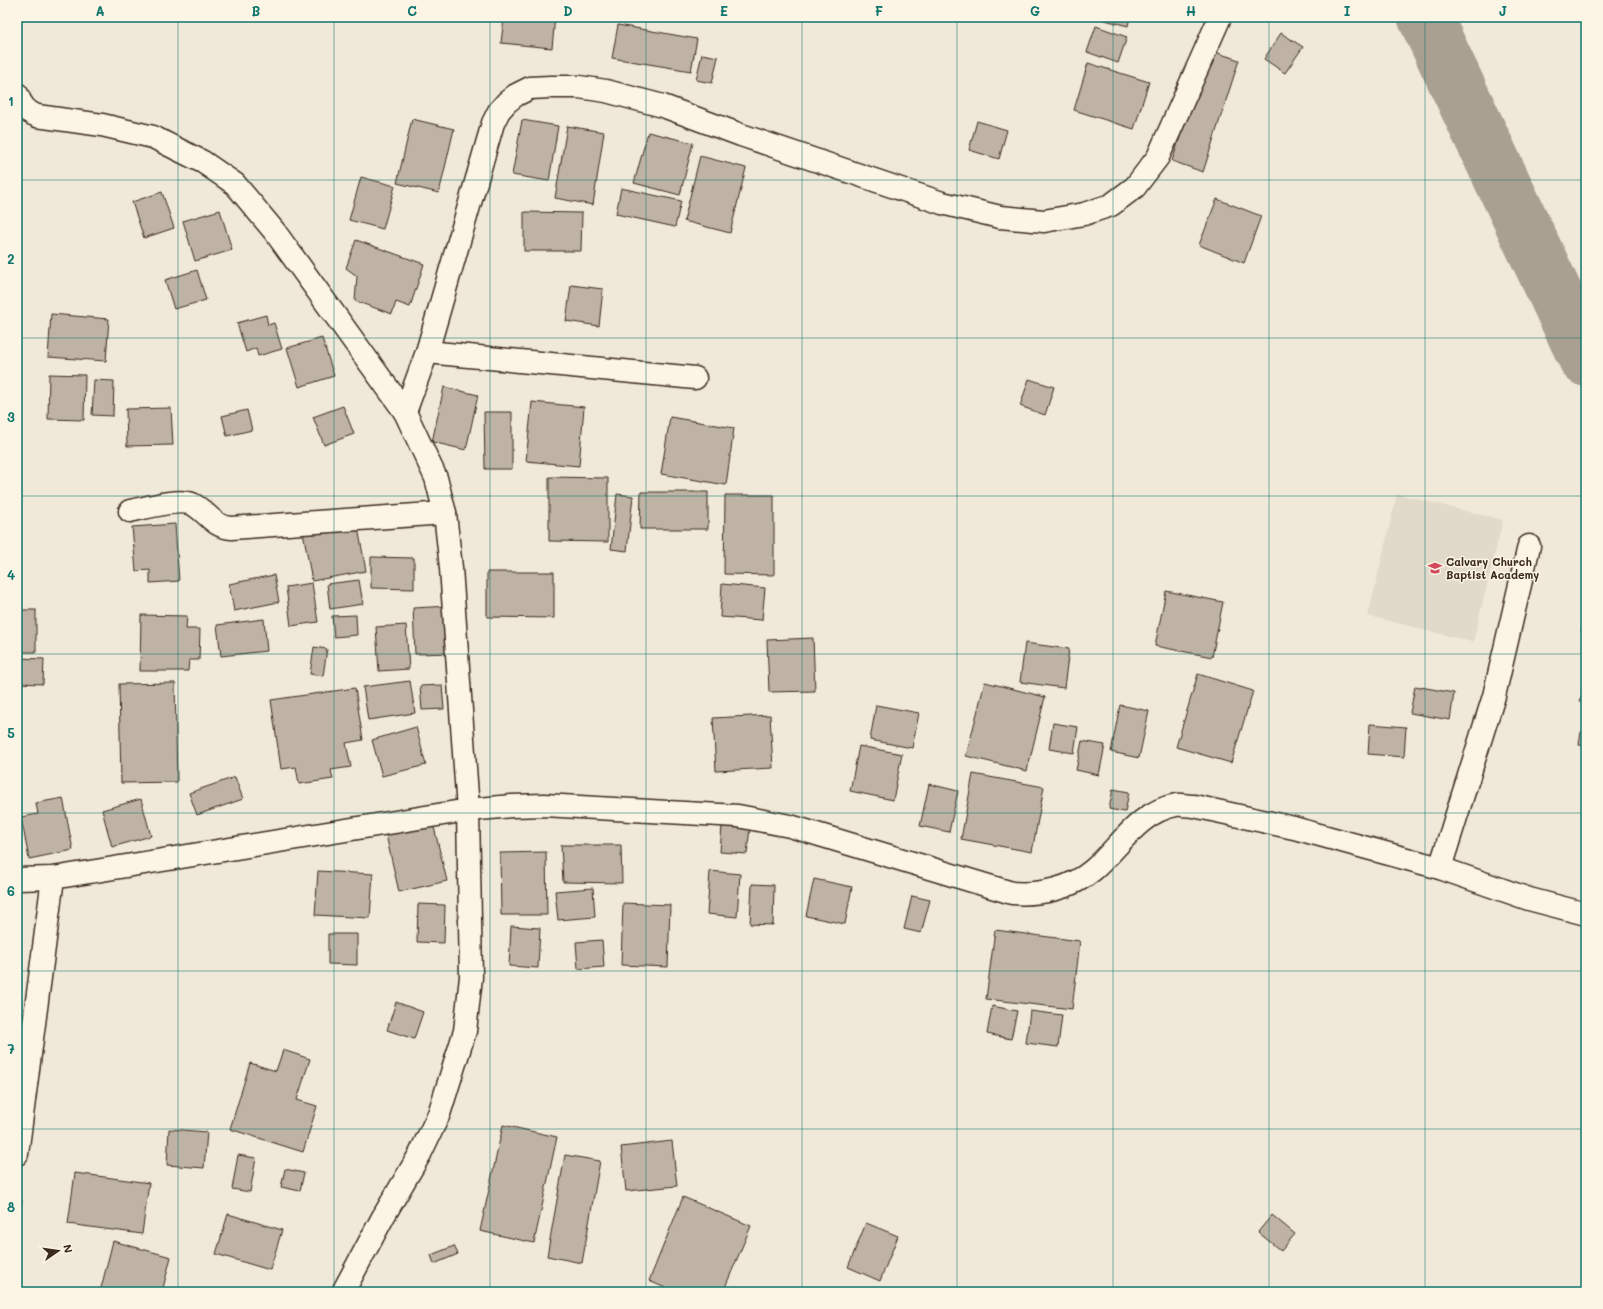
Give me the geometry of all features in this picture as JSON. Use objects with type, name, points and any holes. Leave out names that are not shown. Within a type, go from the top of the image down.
[{"type":"street","points":[[405,412],[427,352],[492,123],[499,111],[516,94],[530,88],[550,87],[579,87],[606,91],[663,106],[741,135],[942,203],[1000,217],[1044,221],[1084,214],[1111,205],[1135,187],[1158,157],[1220,17]]},
{"type":"street","points":[[19,103],[30,113],[37,116],[102,124],[153,137],[203,162],[235,184],[275,232],[405,412],[436,478],[445,514],[452,576],[468,810],[471,977],[464,1031],[436,1120],[420,1154],[343,1292]]},
{"type":"street","points":[[427,352],[695,378]]},
{"type":"street","points":[[130,511],[184,502],[197,507],[217,525],[231,528],[445,514]]},
{"type":"street","points":[[1440,868],[1494,696],[1529,546]]},
{"type":"street","points":[[17,879],[54,878],[468,810],[544,805],[738,816],[790,826],[1012,893],[1030,894],[1048,891],[1072,884],[1092,871],[1138,824],[1148,816],[1162,808],[1177,805],[1194,806],[1294,828],[1440,868],[1529,899],[1586,914]]},
{"type":"street","points":[[17,1154],[54,878]]},
{"type":"shaded area","name":"Calvary Church Baptist Academy","points":[[1397,494],[1503,520],[1473,642],[1368,616]]},
{"type":"building","points":[[504,17],[555,17],[552,48],[501,43]]},
{"type":"building","points":[[1093,17],[1130,17],[1128,26]]},
{"type":"building","points":[[618,25],[697,39],[691,71],[612,58]]},
{"type":"building","points":[[1096,26],[1127,37],[1118,63],[1087,52]]},
{"type":"building","points":[[1281,33],[1303,47],[1285,73],[1264,59]]},
{"type":"building","points":[[1209,50],[1239,60],[1203,172],[1172,161]]},
{"type":"building","points":[[702,54],[718,57],[712,83],[696,80]]},
{"type":"building","points":[[1088,63],[1149,82],[1134,129],[1074,110]]},
{"type":"building","points":[[412,119],[454,129],[439,193],[397,183]]},
{"type":"building","points":[[522,120],[558,126],[549,181],[512,175]]},
{"type":"building","points":[[977,121],[1007,130],[999,159],[969,150]]},
{"type":"building","points":[[567,126],[604,132],[593,205],[555,198]]},
{"type":"building","points":[[648,132],[693,143],[680,195],[634,183]]},
{"type":"building","points":[[700,156],[746,168],[730,233],[684,221]]},
{"type":"building","points":[[361,177],[395,186],[383,229],[349,220]]},
{"type":"building","points":[[621,188],[681,201],[675,227],[616,214]]},
{"type":"building","points":[[162,192],[174,228],[144,238],[132,202]]},
{"type":"building","points":[[1217,199],[1261,216],[1244,263],[1199,245]]},
{"type":"building","points":[[220,210],[232,250],[195,261],[183,221]]},
{"type":"building","points":[[524,212],[582,213],[581,251],[524,251]]},
{"type":"building","points":[[356,240],[424,264],[410,307],[396,302],[392,314],[355,301],[357,276],[346,268]]},
{"type":"building","points":[[197,270],[206,300],[174,309],[165,280]]},
{"type":"building","points":[[571,285],[603,289],[599,326],[566,321]]},
{"type":"building","points":[[51,314],[109,319],[106,361],[48,357]]},
{"type":"building","points":[[266,315],[268,325],[274,323],[282,349],[258,356],[256,348],[246,352],[237,323]]},
{"type":"building","points":[[322,338],[334,376],[299,387],[287,348]]},
{"type":"building","points":[[49,374],[85,375],[84,420],[48,419]]},
{"type":"building","points":[[1029,379],[1054,387],[1045,415],[1020,406]]},
{"type":"building","points":[[94,380],[114,381],[113,416],[92,415]]},
{"type":"building","points":[[444,387],[478,395],[466,450],[432,442]]},
{"type":"building","points":[[532,402],[584,407],[579,466],[526,461]]},
{"type":"building","points":[[343,406],[354,434],[324,445],[313,417]]},
{"type":"building","points":[[171,408],[173,445],[127,446],[126,409]]},
{"type":"building","points":[[247,410],[252,430],[227,436],[222,416]]},
{"type":"building","points":[[484,412],[512,412],[512,469],[485,469]]},
{"type":"building","points":[[670,417],[734,428],[726,485],[661,474]]},
{"type":"building","points":[[549,477],[608,478],[608,542],[549,541]]},
{"type":"building","points":[[641,492],[708,492],[708,529],[640,529]]},
{"type":"building","points":[[617,494],[633,496],[627,551],[611,549]]},
{"type":"building","points":[[725,495],[774,495],[774,575],[724,574]]},
{"type":"building","points":[[357,522],[366,571],[312,581],[303,532]]},
{"type":"building","points":[[175,524],[179,581],[150,583],[150,570],[136,571],[132,527]]},
{"type":"building","points":[[371,557],[414,558],[414,589],[371,588]]},
{"type":"building","points":[[487,572],[554,572],[554,618],[487,617]]},
{"type":"building","points":[[274,575],[279,602],[234,611],[229,584]]},
{"type":"building","points":[[359,580],[363,604],[330,609],[327,584]]},
{"type":"building","points":[[312,583],[318,622],[291,626],[286,587]]},
{"type":"building","points":[[722,584],[765,588],[762,620],[720,617]]},
{"type":"building","points":[[1166,591],[1223,602],[1212,657],[1155,646]]},
{"type":"building","points":[[450,606],[453,653],[415,654],[413,608]]},
{"type":"building","points":[[17,610],[36,610],[36,652],[17,652]]},
{"type":"building","points":[[141,615],[187,616],[186,629],[200,629],[199,660],[189,660],[188,671],[140,671]]},
{"type":"building","points":[[356,615],[357,635],[334,637],[332,616]]},
{"type":"building","points":[[264,619],[267,651],[221,656],[217,625]]},
{"type":"building","points":[[1586,619],[1586,633],[1581,631]]},
{"type":"building","points":[[406,625],[409,669],[379,671],[376,627]]},
{"type":"building","points":[[813,638],[815,691],[769,692],[767,640]]},
{"type":"building","points":[[1025,643],[1069,649],[1064,688],[1020,682]]},
{"type":"building","points":[[314,647],[327,649],[323,676],[310,674]]},
{"type":"building","points":[[18,658],[44,659],[43,684],[17,683]]},
{"type":"building","points":[[1198,674],[1253,691],[1231,763],[1176,747]]},
{"type":"building","points":[[410,681],[415,713],[368,720],[363,687]]},
{"type":"building","points":[[985,682],[1045,697],[1027,771],[966,756]]},
{"type":"building","points":[[175,683],[177,782],[121,783],[119,684]]},
{"type":"building","points":[[442,685],[444,709],[422,710],[420,686]]},
{"type":"building","points":[[1415,686],[1454,693],[1450,720],[1410,713]]},
{"type":"building","points":[[1586,686],[1586,704],[1579,701]]},
{"type":"building","points":[[355,688],[363,740],[346,743],[351,767],[331,770],[333,779],[299,784],[296,767],[281,769],[271,700]]},
{"type":"building","points":[[876,705],[919,713],[912,748],[870,740]]},
{"type":"building","points":[[1120,705],[1149,711],[1139,758],[1111,752]]},
{"type":"building","points":[[770,715],[773,768],[716,771],[713,718]]},
{"type":"building","points":[[1053,723],[1078,727],[1074,753],[1049,749]]},
{"type":"building","points":[[1370,724],[1406,727],[1404,757],[1368,754]]},
{"type":"building","points":[[416,727],[426,765],[382,776],[372,740]]},
{"type":"building","points":[[1581,732],[1586,733],[1586,746],[1579,745]]},
{"type":"building","points":[[1082,741],[1105,745],[1099,775],[1076,770]]},
{"type":"building","points":[[859,746],[902,754],[893,800],[850,791]]},
{"type":"building","points":[[973,774],[1044,787],[1032,852],[961,839]]},
{"type":"building","points":[[235,777],[243,799],[197,815],[189,793]]},
{"type":"building","points":[[929,784],[958,791],[949,832],[920,826]]},
{"type":"building","points":[[1113,789],[1129,792],[1125,812],[1109,809]]},
{"type":"building","points":[[63,798],[73,850],[29,859],[21,817],[38,814],[36,803]]},
{"type":"building","points":[[141,799],[151,836],[112,847],[102,810]]},
{"type":"building","points":[[433,823],[447,881],[399,892],[386,835]]},
{"type":"building","points":[[722,825],[750,828],[747,854],[720,852]]},
{"type":"building","points":[[561,845],[621,845],[622,883],[563,882]]},
{"type":"building","points":[[546,852],[547,915],[501,915],[500,853]]},
{"type":"building","points":[[318,871],[373,874],[370,918],[315,915]]},
{"type":"building","points":[[710,871],[740,874],[737,917],[707,914]]},
{"type":"building","points":[[814,879],[852,887],[845,924],[806,916]]},
{"type":"building","points":[[752,884],[774,885],[773,925],[750,924]]},
{"type":"building","points":[[593,888],[595,917],[558,920],[555,891]]},
{"type":"building","points":[[912,896],[930,900],[921,933],[904,929]]},
{"type":"building","points":[[623,903],[670,905],[668,967],[621,965]]},
{"type":"building","points":[[418,904],[445,905],[444,943],[417,942]]},
{"type":"building","points":[[511,926],[540,928],[538,968],[509,966]]},
{"type":"building","points":[[995,930],[1080,941],[1072,1009],[986,999]]},
{"type":"building","points":[[328,934],[357,934],[357,965],[328,964]]},
{"type":"building","points":[[602,940],[604,967],[578,969],[576,942]]},
{"type":"building","points":[[396,1002],[423,1012],[414,1039],[387,1030]]},
{"type":"building","points":[[992,1006],[1017,1011],[1011,1039],[987,1034]]},
{"type":"building","points":[[1030,1011],[1062,1015],[1058,1047],[1026,1043]]},
{"type":"building","points":[[283,1050],[310,1059],[297,1100],[317,1106],[303,1152],[230,1129],[250,1063],[276,1071]]},
{"type":"building","points":[[503,1125],[557,1137],[534,1243],[480,1231]]},
{"type":"building","points":[[169,1129],[207,1132],[204,1168],[167,1165]]},
{"type":"building","points":[[672,1141],[677,1186],[626,1191],[621,1147]]},
{"type":"building","points":[[238,1155],[256,1158],[250,1192],[232,1189]]},
{"type":"building","points":[[565,1155],[600,1161],[582,1263],[547,1256]]},
{"type":"building","points":[[285,1169],[304,1173],[300,1191],[281,1187]]},
{"type":"building","points":[[75,1173],[149,1183],[142,1234],[68,1224]]},
{"type":"building","points":[[683,1197],[751,1226],[723,1292],[675,1292],[649,1281]]},
{"type":"building","points":[[17,1199],[22,1200],[17,1238]]},
{"type":"building","points":[[228,1214],[282,1230],[270,1270],[216,1254]]},
{"type":"building","points":[[1272,1215],[1295,1234],[1281,1251],[1258,1232]]},
{"type":"building","points":[[866,1223],[898,1236],[880,1281],[848,1267]]},
{"type":"building","points":[[113,1241],[171,1257],[162,1292],[100,1292]]},
{"type":"building","points":[[454,1246],[458,1254],[434,1264],[431,1255]]},
{"type":"waterway","points":[[1425,17],[1586,359]]},
{"type":"place","name":"Calvary Church Baptist Academy","points":[[1435,568]]}]
